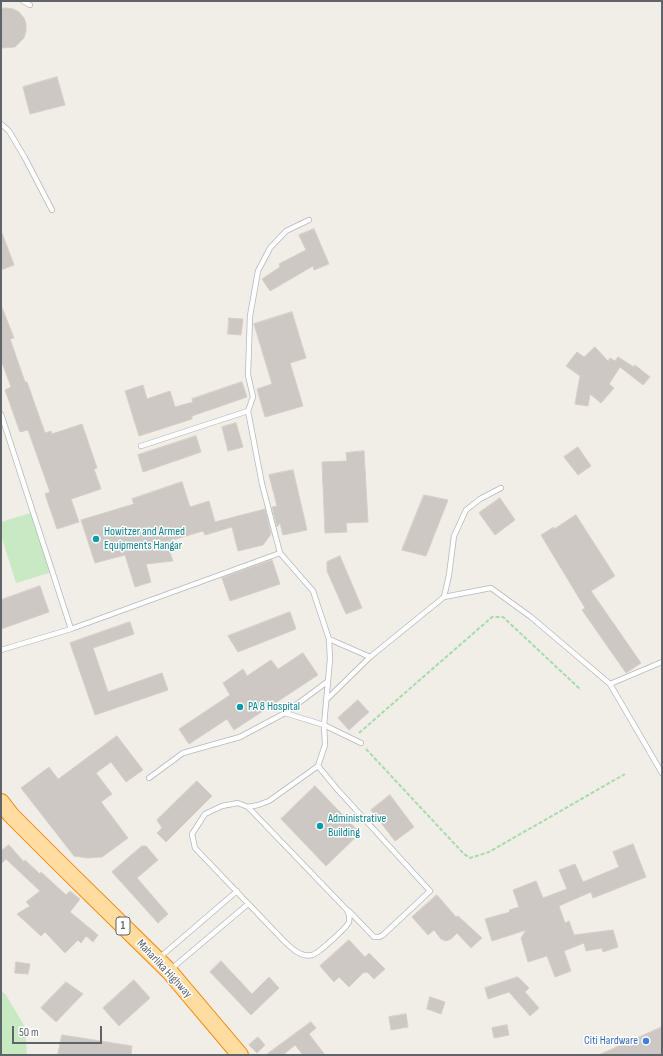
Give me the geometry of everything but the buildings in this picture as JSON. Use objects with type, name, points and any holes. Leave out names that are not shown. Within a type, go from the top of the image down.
[{"type":"highway","name":"Maharlika Highway","points":[[1,802],[11,815],[169,971],[240,1055]]},
{"type":"lane","points":[[23,1],[30,5]]},
{"type":"lane","points":[[1,124],[9,131],[52,210]]},
{"type":"lane","points":[[248,807],[269,801],[318,766],[325,745],[324,725],[330,659],[329,639],[313,591],[280,553],[262,484],[248,411],[253,397],[248,375],[250,316],[258,271],[270,248],[286,231],[309,220]]},
{"type":"lane","points":[[141,446],[248,411]]},
{"type":"lane","points":[[1,414],[2,421],[71,629]]},
{"type":"lane","points":[[444,597],[449,575],[454,536],[466,510],[480,499],[501,488]]},
{"type":"lane","points":[[1,650],[71,629],[280,553]]},
{"type":"lane","points":[[326,700],[370,657],[444,597],[491,588],[531,617],[610,684],[662,773]]},
{"type":"lane","points":[[329,639],[370,657]]},
{"type":"lane","points":[[610,684],[662,662]]},
{"type":"lane","points":[[149,778],[184,753],[240,737],[285,713],[327,682]]},
{"type":"lane","points":[[285,713],[324,725],[360,743]]},
{"type":"lane","points":[[318,766],[430,891],[383,935],[374,937],[248,807],[238,803],[222,806],[205,814],[192,834],[195,848],[248,904],[293,949],[302,955],[312,956],[322,950],[349,923],[347,910]]},
{"type":"lane","points":[[157,959],[236,891]]},
{"type":"lane","points":[[169,971],[248,904]]},
{"type":"path","points":[[581,690],[503,617],[492,617],[359,732],[358,736],[360,743],[464,854],[470,858],[489,852],[625,774]]},
{"type":"green space","points":[[34,512],[52,572],[16,583],[1,535],[1,522]]},
{"type":"green space","points":[[1,991],[6,995],[25,1027],[27,1055],[1,1055]]},
{"type":"place","name":"Howitzer and Armed Equipments Hangar","points":[[96,539]]},
{"type":"place","name":"PA 8 Hospital","points":[[240,707]]},
{"type":"place","name":"Administrative Building","points":[[320,826]]},
{"type":"place","name":"Citi Hardware","points":[[646,1041]]}]
